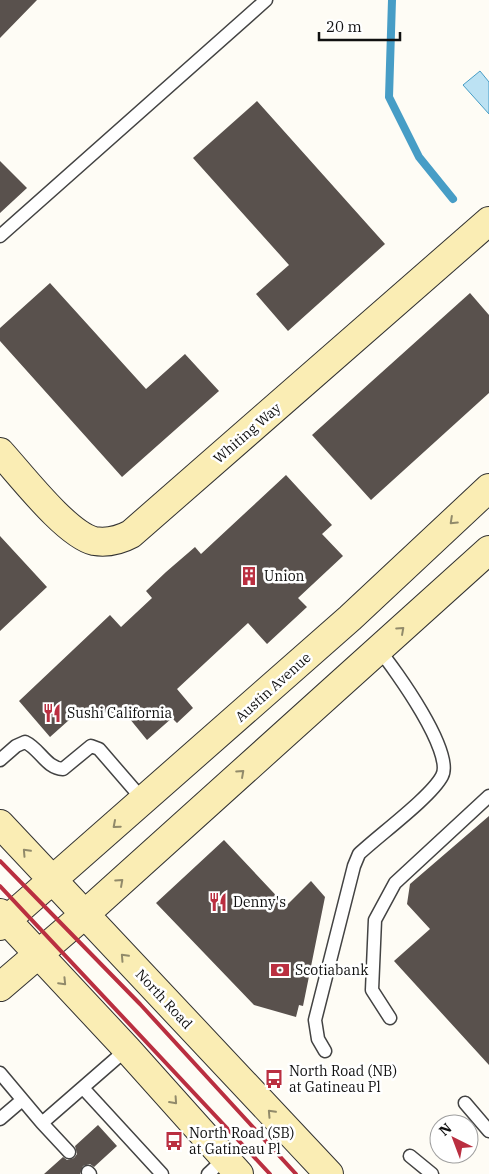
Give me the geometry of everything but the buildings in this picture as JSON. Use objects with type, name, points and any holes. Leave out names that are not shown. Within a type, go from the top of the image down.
[{"type":"main road","name":"Whiting Way","points":[[0,452],[62,520],[77,533],[95,541],[122,539],[146,522],[489,221]]},
{"type":"main road","name":"Austin Avenue","points":[[2,920],[144,801],[350,618],[489,488]]},
{"type":"main road","points":[[0,987],[84,914],[489,550]]},
{"type":"main road","points":[[350,618],[379,650]]},
{"type":"main road","name":"North Road","points":[[0,824],[329,1174]]},
{"type":"main road","points":[[2,920],[127,1049],[224,1169]]},
{"type":"lane","points":[[0,236],[266,0]]},
{"type":"lane","points":[[325,1051],[318,1039],[315,1020],[354,866],[359,854],[432,789],[443,775],[445,760],[412,693],[379,650]]},
{"type":"lane","points":[[0,760],[16,746],[25,742],[32,745],[55,769],[63,769],[91,746],[99,749],[144,801]]},
{"type":"lane","points":[[390,1018],[372,990],[375,920],[395,882],[489,796]]},
{"type":"lane","points":[[42,1123],[127,1049]]},
{"type":"lane","points":[[0,1073],[21,1101],[69,1152]]},
{"type":"lane","points":[[83,1088],[162,1174]]},
{"type":"lane","points":[[0,1119],[21,1101]]},
{"type":"lane","points":[[465,1103],[489,1131]]},
{"type":"lane","points":[[410,1156],[432,1174]]},
{"type":"water","points":[[480,71],[489,82],[489,114],[463,85]]},
{"type":"waterway","points":[[392,0],[389,97],[419,157],[453,199]]},
{"type":"railway","points":[[0,861],[140,1004],[296,1174]]},
{"type":"railway","points":[[0,886],[270,1174]]},
{"type":"place","name":"Union","points":[[249,576]]},
{"type":"place","name":"Sushi California","points":[[52,713]]},
{"type":"place","name":"Denny's","points":[[218,902]]},
{"type":"place","name":"Scotiabank","points":[[280,970]]},
{"type":"place","name":"North Road (NB) at Gatineau Pl","points":[[274,1079]]},
{"type":"place","name":"North Road (SB) at Gatineau Pl","points":[[174,1141]]}]
